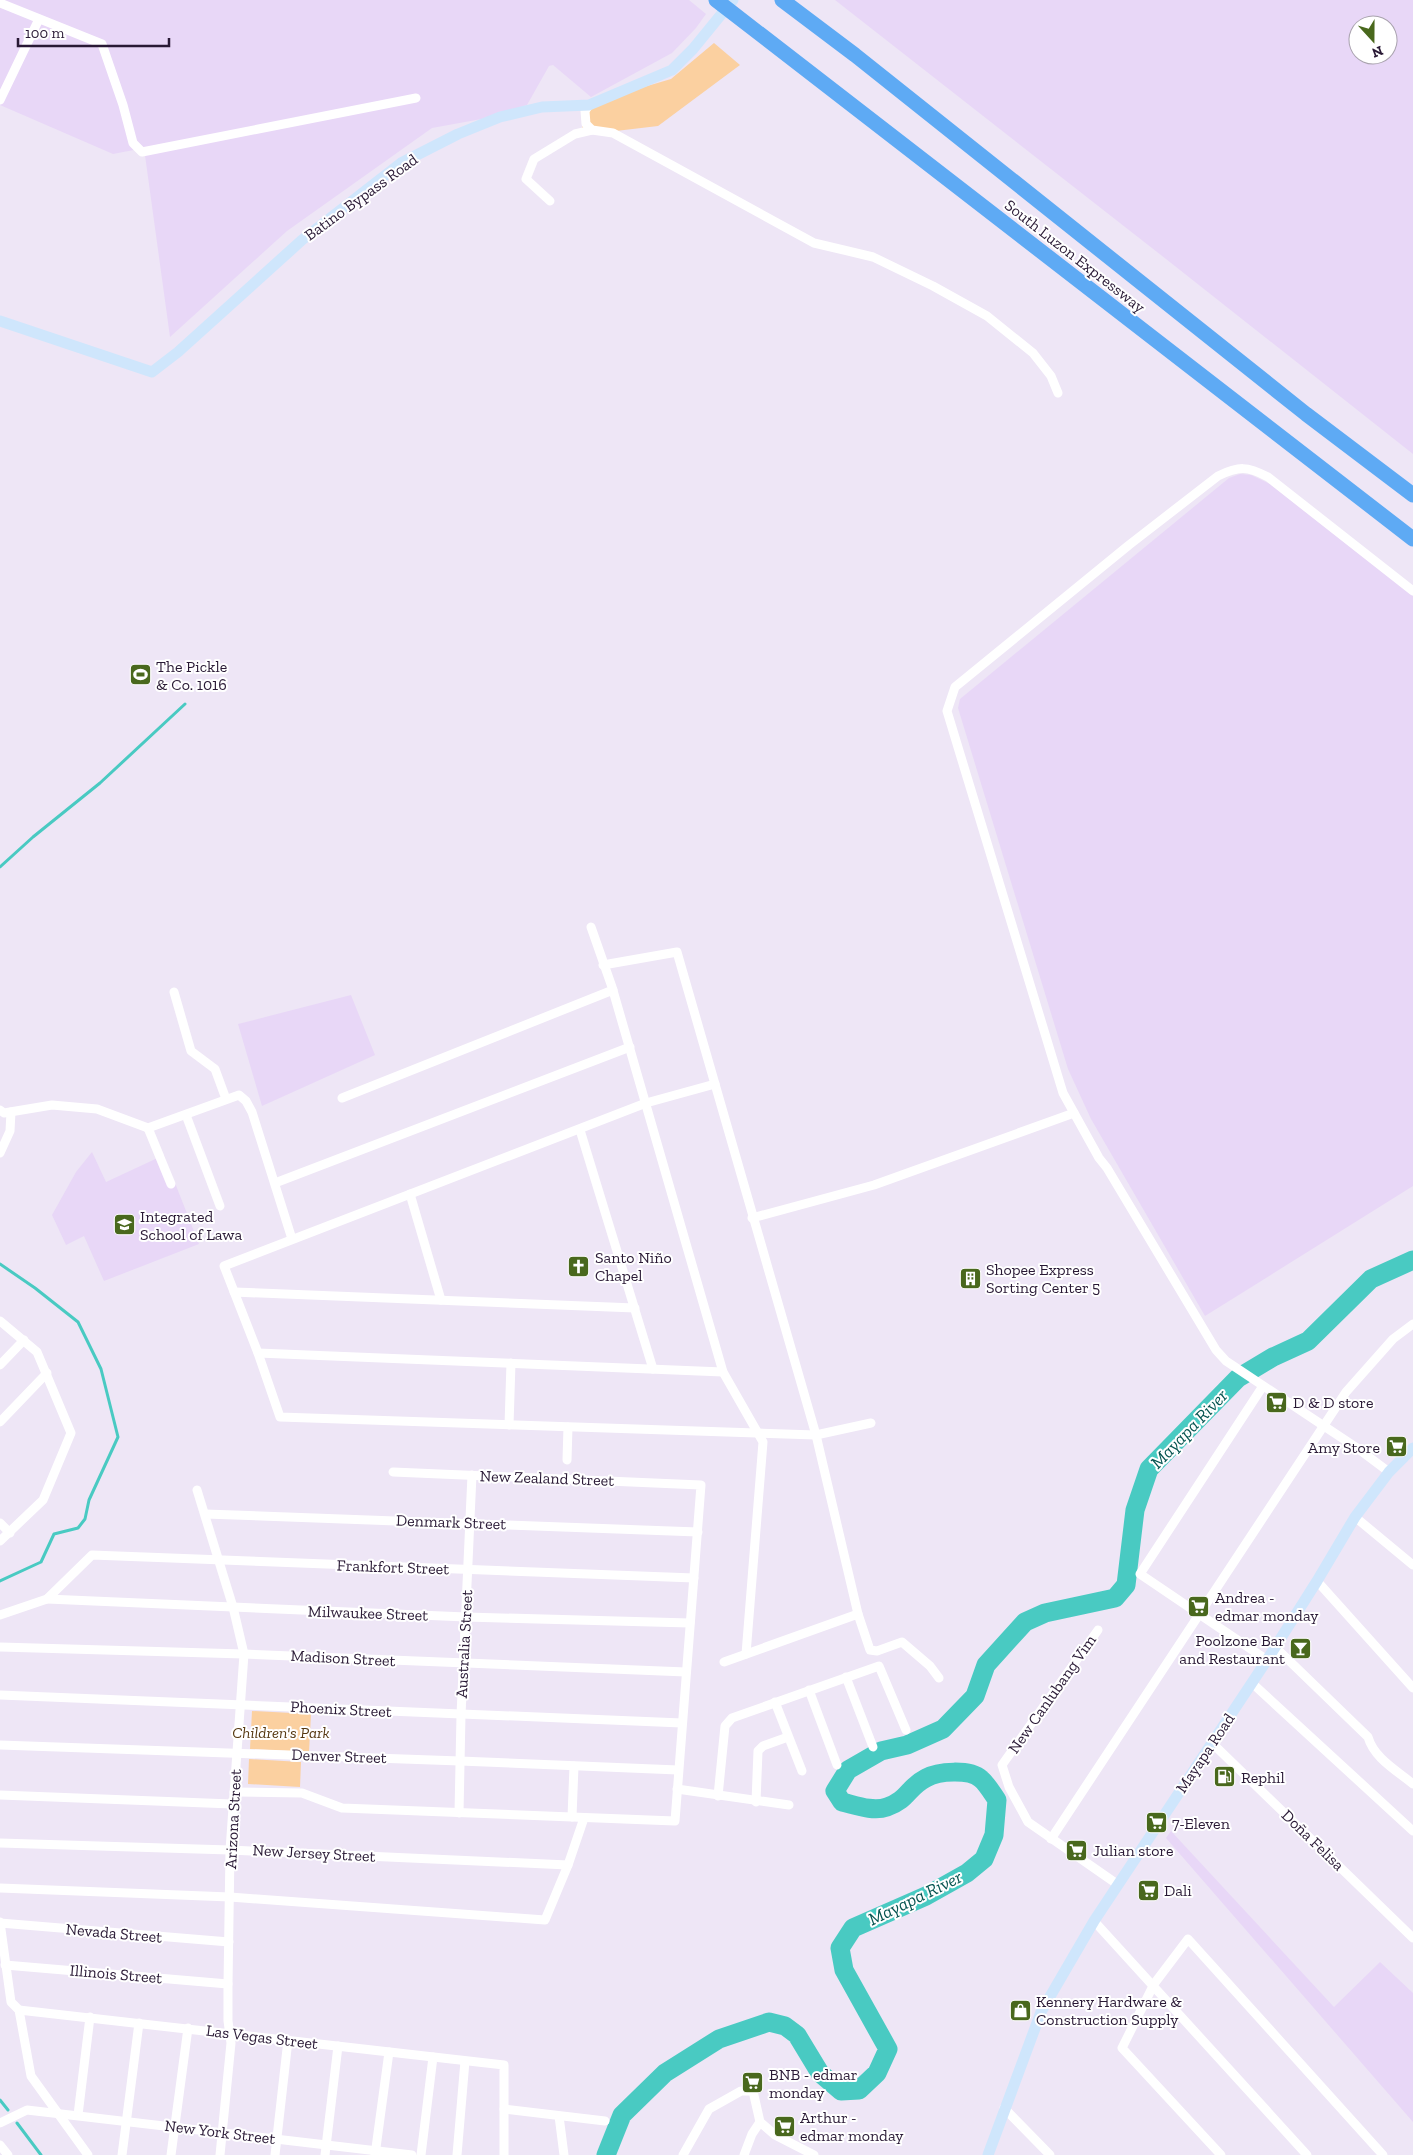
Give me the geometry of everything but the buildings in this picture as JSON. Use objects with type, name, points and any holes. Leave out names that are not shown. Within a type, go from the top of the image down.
[{"type":"highway","name":"South Luzon Expressway","points":[[716,0],[1413,539]]},
{"type":"highway","name":"South Luzon Expressway","points":[[782,0],[856,55],[1306,414],[1413,495]]},
{"type":"main road","name":"Batino Bypass Road","points":[[0,321],[152,372],[178,352],[302,240],[401,163],[458,134],[500,117],[542,107],[589,105],[672,70],[733,0]]},
{"type":"main road","name":"Mayapa Road","points":[[988,2155],[1041,2012],[1094,1921],[1267,1660],[1317,1582],[1354,1517],[1389,1472],[1413,1448]]},
{"type":"street","points":[[0,3],[102,44],[123,105],[133,143],[142,152],[416,98]]},
{"type":"street","points":[[0,100],[39,19]]},
{"type":"street","points":[[589,105],[585,111],[586,124],[592,130]]},
{"type":"street","points":[[550,201],[526,179],[534,160],[576,134],[592,130],[613,134],[814,243],[873,257],[933,286],[987,316],[1033,353],[1051,376],[1058,393]]},
{"type":"street","points":[[1389,1472],[1357,1448],[1226,1361],[1216,1350],[1112,1176],[1099,1158],[1063,1093],[947,711],[955,687],[1129,545],[1218,476],[1234,468],[1252,468],[1268,477],[1413,591]]},
{"type":"street","points":[[590,927],[613,990],[723,1372],[763,1442],[746,1654]]},
{"type":"street","points":[[604,965],[677,952],[816,1435],[858,1614],[870,1650],[877,1651],[902,1642],[930,1666],[939,1678]]},
{"type":"street","points":[[342,1098],[613,990]]},
{"type":"street","points":[[174,992],[192,1051],[215,1069],[226,1099]]},
{"type":"street","points":[[274,1183],[630,1047]]},
{"type":"street","points":[[715,1084],[646,1103],[224,1266],[258,1352],[280,1417],[816,1435],[872,1423]]},
{"type":"street","points":[[0,1110],[4,1113],[52,1105],[97,1109],[148,1128],[239,1095],[246,1101],[252,1112],[292,1239]]},
{"type":"street","points":[[0,1153],[10,1130],[11,1112]]},
{"type":"street","points":[[752,1218],[874,1185],[1074,1113]]},
{"type":"street","points":[[186,1115],[220,1206]]},
{"type":"street","points":[[148,1128],[171,1184]]},
{"type":"street","points":[[580,1130],[653,1369]]},
{"type":"street","points":[[410,1194],[441,1300]]},
{"type":"street","points":[[234,1292],[635,1308]]},
{"type":"street","points":[[0,1321],[37,1352],[71,1432],[43,1500],[0,1541]]},
{"type":"street","points":[[1051,1839],[1201,1615],[1323,1426],[1360,1374],[1394,1339],[1413,1324]]},
{"type":"street","points":[[0,1365],[24,1340]]},
{"type":"street","points":[[258,1352],[723,1372]]},
{"type":"street","points":[[509,1425],[511,1364]]},
{"type":"street","points":[[0,1422],[47,1373]]},
{"type":"street","points":[[1259,1384],[1140,1574],[1267,1660]]},
{"type":"street","points":[[566,1460],[568,1427]]},
{"type":"street","name":"New Zealand Street","points":[[393,1472],[702,1485],[698,1532]]},
{"type":"street","name":"Australia Street","points":[[459,1813],[461,1715],[472,1475]]},
{"type":"street","name":"Arizona Street","points":[[197,1490],[233,1607],[244,1654],[242,1704],[236,1753],[230,1850],[228,1984],[231,2043],[220,2155]]},
{"type":"street","name":"Denmark Street","points":[[205,1514],[470,1522],[698,1532]]},
{"type":"street","points":[[1354,1517],[1413,1565]]},
{"type":"street","points":[[0,1523],[10,1533]]},
{"type":"street","points":[[234,1792],[302,1793],[342,1808],[675,1821],[698,1532]]},
{"type":"street","name":"Frankfort Street","points":[[47,1599],[92,1555],[694,1578]]},
{"type":"street","points":[[1317,1582],[1413,1688]]},
{"type":"street","points":[[0,1615],[47,1599]]},
{"type":"street","name":"Milwaukee Street","points":[[47,1599],[466,1617],[690,1623]]},
{"type":"street","points":[[724,1662],[858,1614]]},
{"type":"street","name":"New Canlubang Vim","points":[[1098,1630],[1002,1765],[1009,1787],[1028,1822],[1117,1884]]},
{"type":"street","name":"Madison Street","points":[[0,1647],[244,1654],[686,1672]]},
{"type":"street","points":[[1275,1647],[1368,1737],[1371,1747],[1376,1754],[1413,1784]]},
{"type":"street","points":[[718,1796],[725,1726],[732,1718],[774,1702],[878,1666],[906,1730]]},
{"type":"street","points":[[846,1677],[873,1747]]},
{"type":"street","points":[[1252,1683],[1413,1831]]},
{"type":"street","points":[[809,1690],[837,1765]]},
{"type":"street","name":"Phoenix Street","points":[[0,1695],[682,1723]]},
{"type":"street","points":[[774,1702],[802,1771]]},
{"type":"street","points":[[756,1802],[758,1751],[763,1746],[788,1737]]},
{"type":"street","name":"Doña Felisa","points":[[1212,1743],[1413,1938]]},
{"type":"street","name":"Denver Street","points":[[0,1745],[678,1770]]},
{"type":"street","points":[[572,1817],[574,1766]]},
{"type":"street","points":[[677,1789],[756,1802],[789,1805]]},
{"type":"street","points":[[0,1795],[232,1804]]},
{"type":"street","points":[[0,1888],[230,1897],[545,1920],[568,1865],[584,1818]]},
{"type":"street","name":"New Jersey Street","points":[[0,1843],[230,1850],[568,1865]]},
{"type":"street","points":[[1094,1921],[1154,1984],[1307,2155]]},
{"type":"street","points":[[0,1923],[11,2002],[19,2010],[31,2076],[88,2155]]},
{"type":"street","name":"Nevada Street","points":[[0,1923],[228,1942]]},
{"type":"street","points":[[1222,2155],[1122,2048],[1154,1984],[1188,1939],[1383,2155]]},
{"type":"street","name":"Illinois Street","points":[[5,1965],[228,1984]]},
{"type":"street","name":"Las Vegas Street","points":[[19,2010],[504,2065],[504,2109]]},
{"type":"street","points":[[78,2115],[90,2017]]},
{"type":"street","points":[[122,2155],[140,2023]]},
{"type":"street","points":[[171,2155],[188,2028]]},
{"type":"street","points":[[274,2155],[288,2040]]},
{"type":"street","points":[[326,2155],[338,2046]]},
{"type":"street","points":[[376,2153],[389,2052]]},
{"type":"street","points":[[421,2155],[433,2057]]},
{"type":"street","points":[[457,2155],[464,2061]]},
{"type":"street","points":[[683,2155],[709,2108],[742,2091],[753,2091],[760,2122],[775,2135],[814,2155]]},
{"type":"street","points":[[1004,2108],[1050,2155]]},
{"type":"street","points":[[504,2155],[504,2109],[605,2121]]},
{"type":"street","name":"New York Street","points":[[0,2123],[27,2110],[222,2132],[376,2153],[412,2155]]},
{"type":"street","points":[[559,2116],[564,2155]]},
{"type":"street","points":[[744,2155],[752,2134],[760,2122]]},
{"type":"street","points":[[0,2145],[8,2155]]},
{"type":"shaded area","points":[[0,0],[689,0],[706,14],[696,28],[672,53],[591,97],[553,65],[549,66],[527,105],[487,118],[432,128],[287,231],[170,337],[144,148],[113,154],[0,105]]},
{"type":"shaded area","points":[[835,0],[1413,0],[1413,454],[1166,259]]},
{"type":"shaded area","points":[[1240,474],[1251,475],[1270,484],[1413,596],[1413,1186],[1205,1316],[1091,1119],[1068,1069],[958,708],[960,699],[1229,478]]},
{"type":"shaded area","points":[[351,995],[375,1055],[262,1106],[238,1024]]},
{"type":"shaded area","name":"Integrated School of Lawa","points":[[92,1152],[106,1182],[164,1155],[199,1244],[104,1281],[84,1236],[66,1245],[52,1215],[76,1172]]},
{"type":"shaded area","points":[[1171,1831],[1334,2007],[1380,1962],[1413,1993],[1413,2122],[1166,1838]]},
{"type":"green space","points":[[714,43],[740,65],[658,126],[582,135],[583,105],[671,79]]},
{"type":"green space","name":"Children's Park","points":[[252,1711],[311,1714],[309,1752],[250,1749]]},
{"type":"green space","points":[[249,1759],[301,1762],[300,1787],[248,1784]]},
{"type":"waterway","points":[[0,867],[33,837],[100,783],[185,704]]},
{"type":"waterway","name":"Mayapa River","points":[[606,2155],[622,2115],[665,2073],[719,2039],[769,2022],[785,2026],[797,2035],[820,2073],[841,2091],[859,2090],[877,2073],[888,2049],[844,1970],[840,1948],[853,1928],[926,1896],[967,1873],[984,1859],[994,1835],[997,1800],[981,1779],[962,1772],[954,1772],[926,1778],[915,1785],[899,1801],[887,1807],[876,1809],[864,1808],[842,1802],[835,1791],[848,1770],[881,1751],[907,1745],[943,1729],[975,1696],[986,1665],[1025,1622],[1045,1613],[1115,1598],[1126,1585],[1135,1510],[1149,1469],[1238,1378],[1273,1357],[1308,1341],[1371,1279],[1413,1260]]},
{"type":"waterway","points":[[0,1264],[35,1288],[78,1322],[101,1369],[118,1437],[89,1500],[85,1519],[78,1528],[54,1534],[41,1562],[0,1581]]},
{"type":"waterway","points":[[0,2100],[8,2110]]},
{"type":"waterway","points":[[17,2123],[41,2155]]},
{"type":"place","name":"The Pickle & Co. 1016","points":[[140,675]]},
{"type":"place","name":"Integrated School of Lawa","points":[[124,1225]]},
{"type":"place","name":"Santo Niño Chapel","points":[[579,1266]]},
{"type":"place","name":"Shopee Express Sorting Center 5","points":[[970,1278]]},
{"type":"place","name":"D & D store","points":[[1277,1402]]},
{"type":"place","name":"Amy Store","points":[[1396,1447]]},
{"type":"place","name":"Andrea - edmar monday","points":[[1199,1606]]},
{"type":"place","name":"Poolzone Bar and Restaurant","points":[[1301,1649]]},
{"type":"place","name":"Rephil","points":[[1225,1777]]},
{"type":"place","name":"7-Eleven","points":[[1156,1823]]},
{"type":"place","name":"Julian store","points":[[1077,1850]]},
{"type":"place","name":"Dali","points":[[1148,1890]]},
{"type":"place","name":"Kennery Hardware & Construction Supply","points":[[1020,2010]]},
{"type":"place","name":"BNB - edmar monday","points":[[753,2083]]},
{"type":"place","name":"Arthur - edmar monday","points":[[784,2126]]}]
